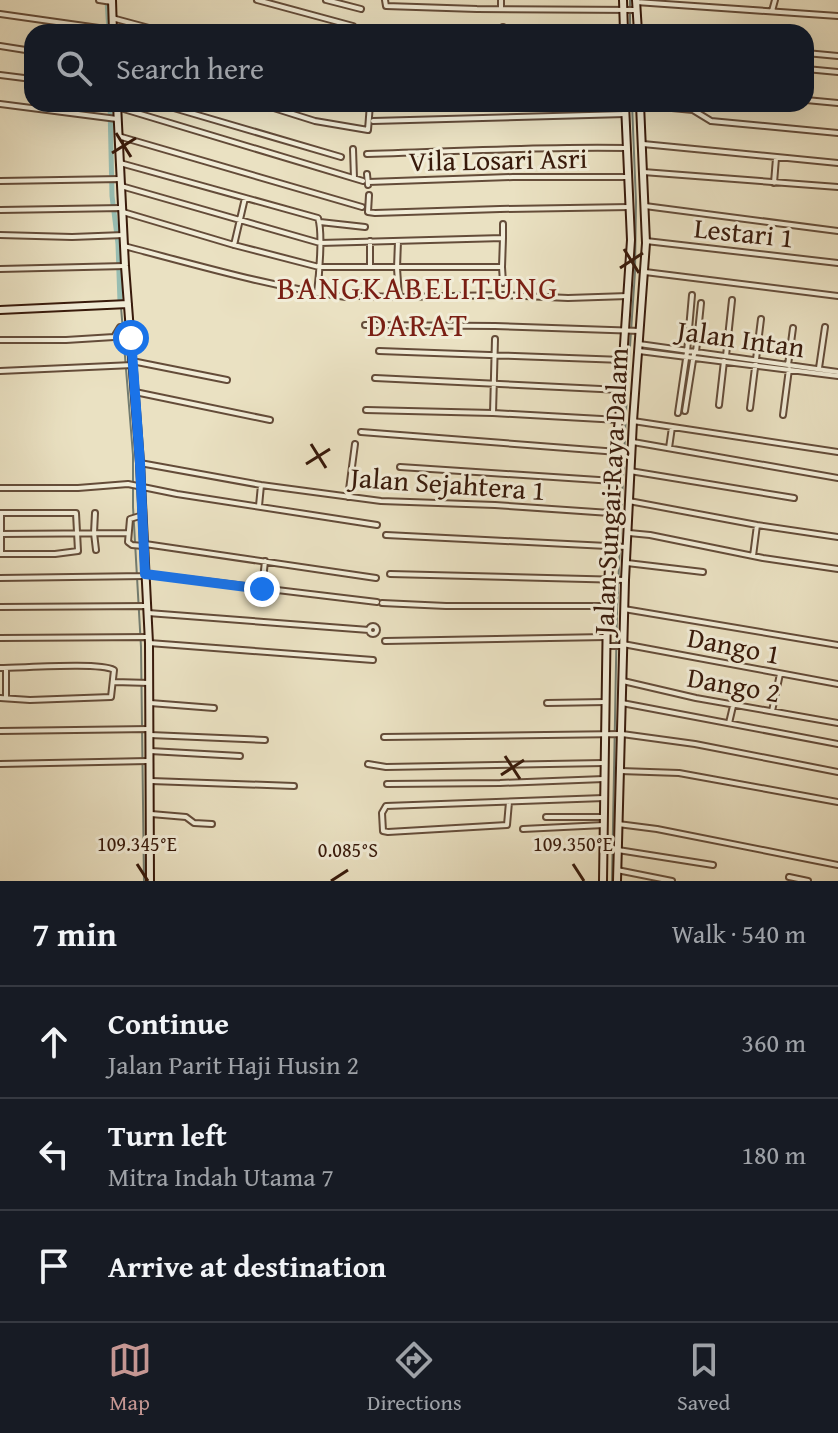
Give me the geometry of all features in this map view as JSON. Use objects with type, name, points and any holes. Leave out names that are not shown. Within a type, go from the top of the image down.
[{"type":"street","points":[[257,0],[346,24]]},
{"type":"street","points":[[326,0],[361,9]]},
{"type":"street","points":[[385,0],[386,6],[624,10],[636,5],[838,16]]},
{"type":"street","points":[[501,0],[501,9]]},
{"type":"street","points":[[623,0],[624,24]]},
{"type":"street","points":[[772,11],[775,0]]},
{"type":"street","points":[[107,1],[112,24]]},
{"type":"street","points":[[0,14],[69,24]]},
{"type":"street","points":[[112,18],[134,24]]},
{"type":"street","points":[[0,46],[24,50]]},
{"type":"street","points":[[814,54],[838,56]]},
{"type":"street","points":[[814,70],[838,72]]},
{"type":"street","points":[[0,75],[24,78]]},
{"type":"street","points":[[814,101],[838,103]]},
{"type":"street","points":[[0,104],[24,107]]},
{"type":"street","points":[[65,112],[113,118]]},
{"type":"street","points":[[115,112],[113,118],[120,163],[116,181],[117,210],[125,266],[123,304],[129,327],[140,463],[136,517],[149,640],[150,703],[146,731],[150,751],[145,761],[151,781],[150,881]]},
{"type":"street","points":[[137,112],[366,183],[367,174]]},
{"type":"street","points":[[187,112],[341,157]]},
{"type":"street","points":[[286,112],[315,121],[368,130],[369,112]]},
{"type":"street","points":[[373,121],[528,112]]},
{"type":"street","points":[[603,881],[609,646],[606,637],[607,606],[612,580],[614,481],[631,240],[627,148],[631,112]]},
{"type":"street","name":"Jalan Sungai Raya Dalam","points":[[617,881],[624,580],[646,241],[643,144],[634,112]]},
{"type":"street","points":[[696,112],[711,121],[838,133]]},
{"type":"street","points":[[118,136],[362,207]]},
{"type":"street","points":[[643,144],[838,163]]},
{"type":"street","points":[[367,154],[627,148]]},
{"type":"street","points":[[353,149],[354,178]]},
{"type":"street","points":[[774,183],[776,158]]},
{"type":"street","points":[[120,163],[314,216],[320,222],[365,227]]},
{"type":"street","points":[[643,172],[838,187]]},
{"type":"street","name":"Vila Losari Asri","points":[[366,183],[513,177],[628,177]]},
{"type":"street","points":[[0,181],[116,181],[320,243],[503,238]]},
{"type":"street","points":[[369,195],[368,212],[375,213],[630,207]]},
{"type":"street","points":[[234,245],[245,198]]},
{"type":"street","points":[[645,206],[838,231]]},
{"type":"street","points":[[0,210],[117,210],[319,267],[502,267]]},
{"type":"street","points":[[317,293],[320,222]]},
{"type":"street","points":[[503,224],[503,283]]},
{"type":"street","points":[[0,235],[121,235]]},
{"type":"street","points":[[370,241],[370,268]]},
{"type":"street","points":[[398,241],[399,297]]},
{"type":"street","name":"Lestari 1","points":[[646,241],[838,263]]},
{"type":"street","points":[[124,246],[238,276],[346,297]]},
{"type":"street","points":[[0,269],[125,266]]},
{"type":"street","points":[[645,272],[838,296]]},
{"type":"street","points":[[685,411],[691,354],[692,295]]},
{"type":"street","points":[[360,296],[628,296]]},
{"type":"street","points":[[719,405],[732,300]]},
{"type":"street","points":[[678,413],[701,303]]},
{"type":"street","points":[[0,310],[123,304]]},
{"type":"street","points":[[750,408],[761,319]]},
{"type":"street","points":[[365,325],[639,331]]},
{"type":"street","points":[[0,340],[114,337],[120,327],[129,327]]},
{"type":"street","points":[[819,371],[825,327]]},
{"type":"street","points":[[783,415],[793,328]]},
{"type":"street","points":[[493,413],[495,339]]},
{"type":"street","name":"Jalan Intan","points":[[639,347],[838,374]]},
{"type":"street","points":[[379,351],[623,360]]},
{"type":"street","points":[[0,371],[131,364],[227,380]]},
{"type":"street","points":[[375,378],[621,390]]},
{"type":"street","points":[[135,392],[270,420]]},
{"type":"street","points":[[366,410],[619,420]]},
{"type":"street","points":[[633,421],[838,452]]},
{"type":"street","points":[[669,448],[672,427]]},
{"type":"street","points":[[361,432],[630,453]]},
{"type":"street","points":[[633,442],[838,478]]},
{"type":"street","points":[[348,498],[355,444]]},
{"type":"street","name":"Jalan Sejahtera 1","points":[[140,463],[348,498],[613,513]]},
{"type":"street","points":[[400,467],[614,481]]},
{"type":"street","points":[[630,471],[794,498]]},
{"type":"street","points":[[0,488],[78,488],[128,484],[377,525]]},
{"type":"street","points":[[259,506],[261,485]]},
{"type":"street","points":[[629,501],[838,537]]},
{"type":"street","points":[[75,512],[77,553],[0,554],[0,513],[75,512]]},
{"type":"street","points":[[95,513],[96,550]]},
{"type":"street","points":[[136,517],[128,533],[128,542],[139,545],[376,578]]},
{"type":"street","points":[[753,556],[757,525]]},
{"type":"street","points":[[0,534],[128,533]]},
{"type":"street","points":[[629,533],[838,569]]},
{"type":"street","points":[[386,535],[626,547]]},
{"type":"street","points":[[262,589],[265,561]]},
{"type":"street","points":[[627,563],[703,572]]},
{"type":"street","points":[[390,574],[624,580]]},
{"type":"street","points":[[0,578],[141,576],[380,603],[607,606]]},
{"type":"street","points":[[0,607],[144,608],[369,630]]},
{"type":"street","points":[[624,609],[838,645]]},
{"type":"street","points":[[385,641],[606,637]]},
{"type":"street","points":[[0,638],[149,640],[373,660]]},
{"type":"street","name":"Dango 1","points":[[609,646],[622,645],[838,684]]},
{"type":"street","points":[[111,667],[114,682],[111,697],[3,698],[3,668],[111,667]]},
{"type":"street","points":[[772,711],[780,674]]},
{"type":"street","name":"Dango 2","points":[[623,681],[733,705],[838,723]]},
{"type":"street","points":[[114,682],[148,683]]},
{"type":"street","points":[[547,703],[606,702]]},
{"type":"street","points":[[150,703],[214,708]]},
{"type":"street","points":[[622,703],[838,744]]},
{"type":"street","points":[[729,723],[733,705]]},
{"type":"street","points":[[0,731],[146,731],[265,740]]},
{"type":"street","points":[[384,737],[620,734],[695,744],[838,772]]},
{"type":"street","points":[[150,751],[240,756]]},
{"type":"street","points":[[0,764],[145,761]]},
{"type":"street","points":[[368,764],[386,767],[604,763]]},
{"type":"street","points":[[620,771],[679,773],[838,802]]},
{"type":"street","points":[[387,784],[604,779]]},
{"type":"street","points":[[151,781],[294,786]]},
{"type":"street","points":[[509,802],[506,825],[383,831],[385,808],[509,802],[604,798]]},
{"type":"street","points":[[151,814],[186,817],[194,823],[212,824]]},
{"type":"street","points":[[546,817],[604,821]]},
{"type":"street","points":[[523,829],[604,821]]},
{"type":"street","points":[[618,824],[838,865]]},
{"type":"street","points":[[618,850],[713,865]]},
{"type":"street","points":[[617,870],[672,881]]},
{"type":"street","points":[[789,877],[808,881]]},
{"type":"waterway","points":[[107,0],[108,24]]},
{"type":"waterway","points":[[630,0],[630,24]]},
{"type":"waterway","points":[[110,112],[112,196],[120,302]]},
{"type":"waterway","points":[[612,881],[617,610],[635,272],[632,112]]},
{"type":"waterway","points":[[121,307],[133,455],[141,647],[144,881]]},
{"type":"district","name":"BANGKABELITUNG DARAT","points":[[418,306]]},
{"type":"route","points":[[131,338],[145,574],[262,589]]}]
